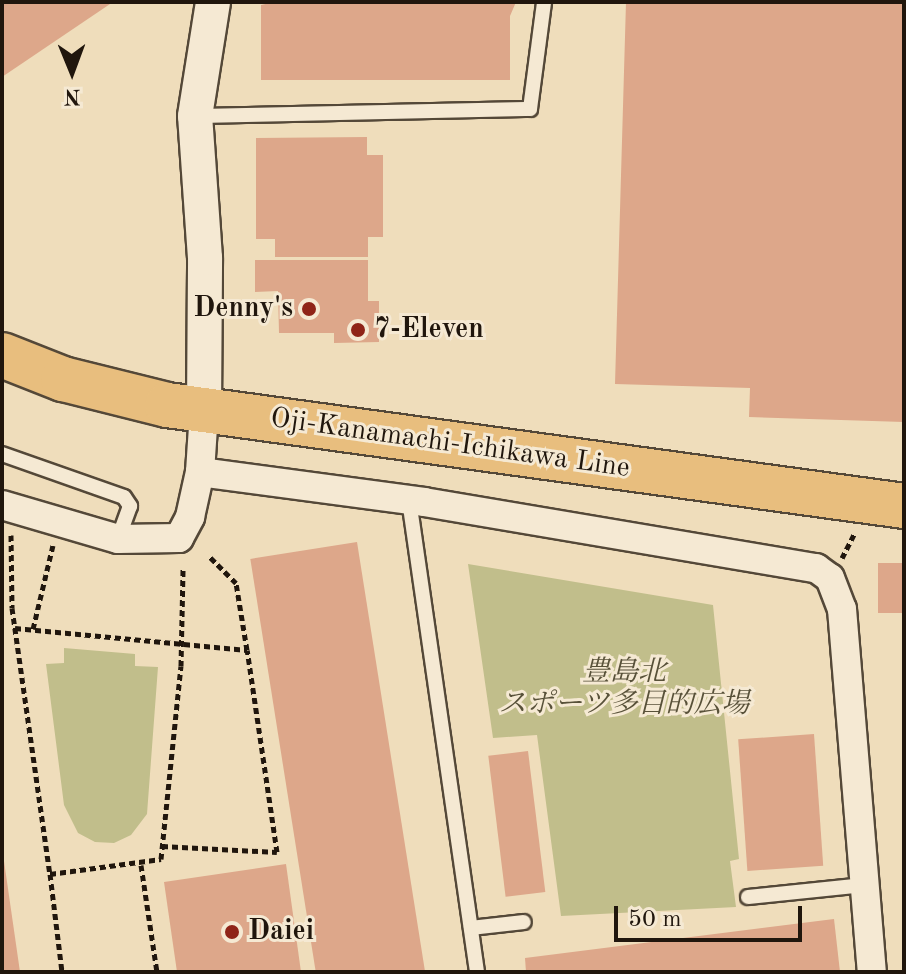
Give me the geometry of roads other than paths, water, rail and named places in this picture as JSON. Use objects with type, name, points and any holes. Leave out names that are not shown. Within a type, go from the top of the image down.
[{"type":"main road","name":"Oji-Kanamachi-Ichikawa Line","points":[[2,355],[115,394],[204,411],[904,506]]},
{"type":"street","points":[[2,505],[118,539],[179,538],[190,517],[200,472],[204,411],[205,258],[195,116],[213,2]]},
{"type":"street","points":[[200,472],[409,500],[798,561],[830,578],[842,609],[872,972]]},
{"type":"lane","points":[[195,116],[530,109],[544,2]]},
{"type":"lane","points":[[2,454],[124,497],[130,506],[118,539]]},
{"type":"lane","points":[[409,500],[477,972]]},
{"type":"lane","points":[[748,897],[864,885]]},
{"type":"lane","points":[[471,928],[524,922]]},
{"type":"place","name":"Denny's","points":[[309,309]]},
{"type":"place","name":"7-Eleven","points":[[358,330]]},
{"type":"place","name":"Daiei","points":[[232,932]]},
{"type":"park label","name":"豊島北 スポーツ多目的広場","points":[[624,689]]}]
